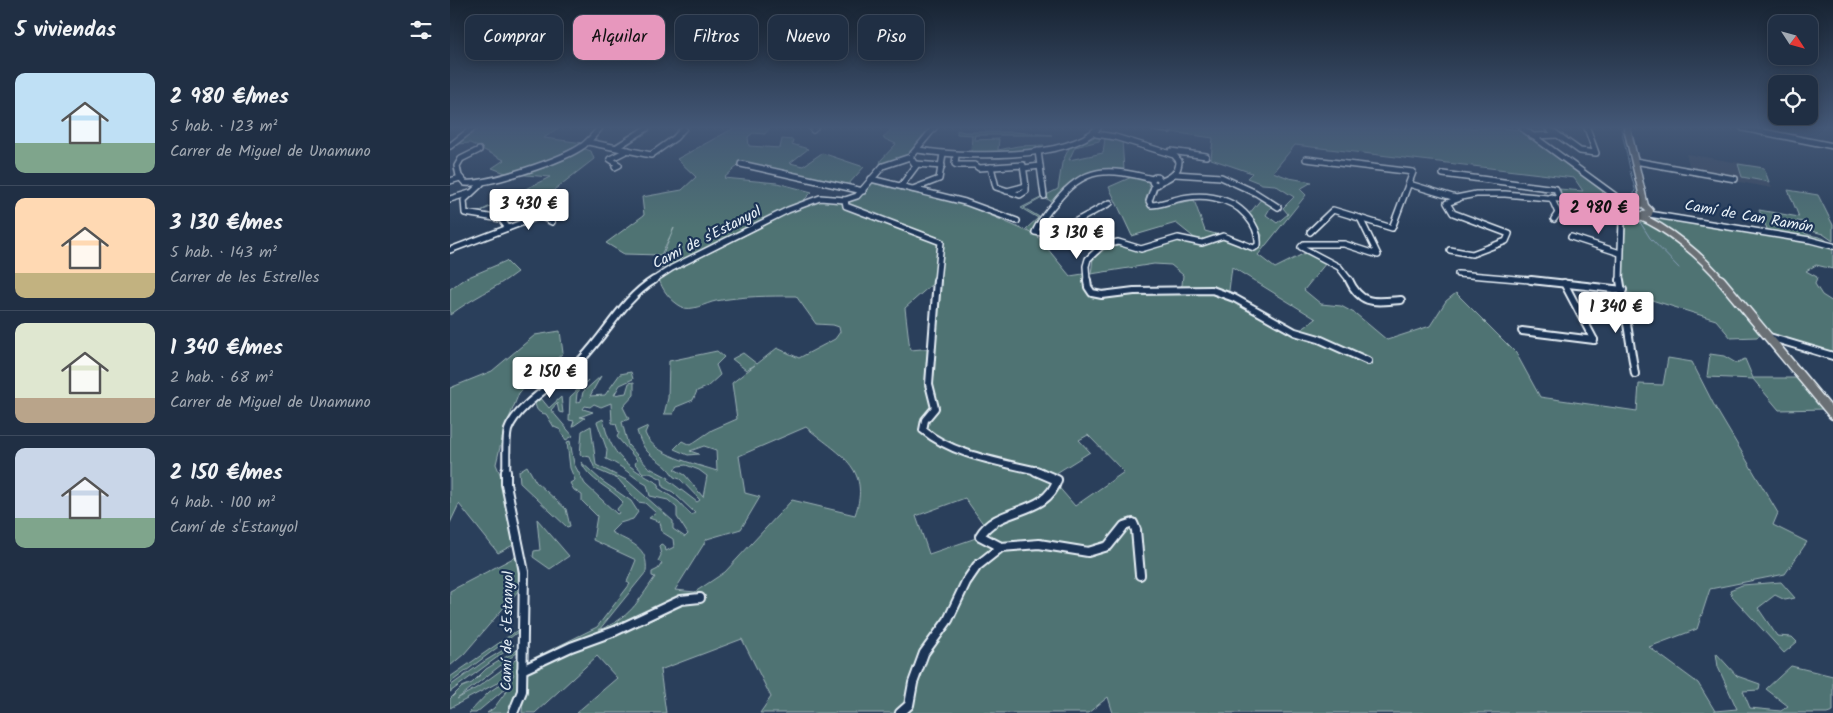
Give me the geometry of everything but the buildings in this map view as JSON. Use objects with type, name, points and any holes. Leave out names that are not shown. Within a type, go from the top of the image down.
[{"type":"main road","points":[[1635,161],[1642,188],[1642,198],[1648,213]]},
{"type":"main road","points":[[1642,198],[1632,201],[1624,209],[1636,215],[1648,213]]},
{"type":"main road","points":[[1632,201],[1704,260],[1833,416]]},
{"type":"street","points":[[460,161],[457,168],[460,178],[466,183],[482,183],[547,161]]},
{"type":"street","points":[[614,161],[619,164],[615,167]]},
{"type":"street","points":[[741,164],[863,191],[871,178],[885,164],[895,161]]},
{"type":"street","points":[[914,161],[916,164],[942,166]]},
{"type":"street","points":[[913,189],[939,179],[942,161]]},
{"type":"street","points":[[956,161],[956,165],[1024,166],[1024,168],[1040,166]]},
{"type":"street","points":[[1039,161],[1044,196]]},
{"type":"street","points":[[1175,174],[1179,166],[1178,161]]},
{"type":"street","points":[[1310,232],[1333,210],[1392,228],[1413,172],[1410,170],[1320,161]]},
{"type":"street","points":[[1567,161],[1618,198],[1632,201]]},
{"type":"street","points":[[1637,161],[1735,179]]},
{"type":"street","points":[[902,186],[916,164]]},
{"type":"street","points":[[992,167],[994,186],[1020,195],[1026,192],[1024,168]]},
{"type":"street","points":[[1110,203],[1043,234],[1035,232],[1064,189],[1084,176],[1102,171],[1121,171],[1154,182]]},
{"type":"street","points":[[1278,207],[1256,193],[1221,177],[1175,174],[1162,181],[1158,178],[1154,182],[1149,201],[1151,205],[1201,196],[1218,198],[1232,204],[1244,213],[1255,227],[1258,234],[1258,245],[1254,248],[1232,237],[1222,235],[1202,243],[1178,238],[1141,248],[1118,242],[1109,243],[1094,252],[1088,259],[1086,266],[1088,287],[1092,293],[1102,295],[1134,291],[1212,290],[1241,302],[1295,332],[1320,339],[1368,361]]},
{"type":"street","points":[[1444,174],[1556,189],[1559,198]]},
{"type":"street","points":[[450,181],[460,178]]},
{"type":"street","points":[[871,178],[964,202],[1017,221]]},
{"type":"street","points":[[482,183],[464,200],[465,213],[501,219],[508,228]]},
{"type":"street","points":[[1409,184],[1459,198]]},
{"type":"street","name":"Camí de s'Estanyol","points":[[513,713],[522,691],[524,572],[506,484],[508,432],[514,418],[582,359],[635,294],[664,273],[791,208],[823,198],[845,200],[863,191]]},
{"type":"street","points":[[450,199],[471,193]]},
{"type":"street","points":[[1450,250],[1472,254],[1506,241],[1509,234],[1453,213],[1447,203],[1480,193],[1611,203],[1624,209]]},
{"type":"street","points":[[1551,197],[1558,213],[1554,219]]},
{"type":"street","points":[[1611,203],[1618,198]]},
{"type":"street","points":[[1618,198],[1624,209],[1619,272],[1623,290],[1627,333],[1635,374]]},
{"type":"street","points":[[845,200],[846,206],[941,242],[929,384],[935,408],[925,420],[923,430],[931,437],[947,444],[1048,474],[1057,480],[1057,484],[1049,496],[983,529],[980,536],[1001,547],[1039,544],[1075,551],[1099,550],[1108,546],[1124,526],[1133,523],[1136,530],[1140,574]]},
{"type":"street","name":"Camí de Can Ramón","points":[[1648,213],[1833,246]]},
{"type":"street","points":[[450,250],[540,216],[552,222]]},
{"type":"street","points":[[1360,218],[1360,222],[1378,255],[1344,244],[1304,244],[1301,247],[1339,266],[1347,274],[1356,294],[1362,298],[1381,303],[1401,300]]},
{"type":"street","points":[[1571,237],[1620,252]]},
{"type":"street","points":[[1458,274],[1623,290]]},
{"type":"street","points":[[1522,331],[1594,340],[1564,283]]},
{"type":"street","points":[[1769,337],[1833,356]]},
{"type":"street","points":[[900,713],[909,705],[913,683],[924,653],[948,620],[971,574],[1001,547]]},
{"type":"street","points":[[522,670],[681,600],[700,598]]},
{"type":"shaded area","points":[[1688,161],[1730,161],[1764,167],[1772,188],[1691,173]]},
{"type":"green space","points":[[502,161],[545,161],[508,174],[492,168]]},
{"type":"green space","points":[[547,161],[591,161],[554,190],[552,196],[540,201],[502,202],[472,215],[550,177],[514,174]]},
{"type":"green space","points":[[679,161],[792,161],[790,163],[803,166],[810,161],[847,161],[864,167],[847,186],[792,172],[741,163],[724,178],[777,183],[812,192],[804,200],[808,201],[696,253],[672,267],[667,266],[656,271],[674,228],[661,255],[624,254],[606,243],[644,215],[642,197],[682,190],[696,177]]},
{"type":"green space","points":[[1063,161],[1123,161],[1124,170],[1101,169],[1091,171],[1066,186],[1052,202],[1044,197],[1024,208],[1041,218],[1033,231],[1070,276],[1083,274],[1087,292],[1092,296],[1177,292],[1182,285],[1183,275],[1171,265],[1154,264],[1091,274],[1093,258],[1101,250],[1114,244],[1145,250],[1170,241],[1197,240],[1176,223],[1132,236],[1109,187],[1134,176],[1150,183],[1152,208],[1194,200],[1205,231],[1230,238],[1253,249],[1259,248],[1262,235],[1249,214],[1262,198],[1272,205],[1266,215],[1277,223],[1288,214],[1283,208],[1294,197],[1275,185],[1262,184],[1247,178],[1252,173],[1218,161],[1282,161],[1273,172],[1289,178],[1312,182],[1300,189],[1306,195],[1258,255],[1275,268],[1305,253],[1326,263],[1304,290],[1321,304],[1341,306],[1356,314],[1387,340],[1430,326],[1446,301],[1456,293],[1516,353],[1540,397],[1637,411],[1639,384],[1663,385],[1668,358],[1692,362],[1715,407],[1778,513],[1773,525],[1807,542],[1785,574],[1710,589],[1697,629],[1649,647],[1698,683],[1715,711],[1737,709],[1718,667],[1716,653],[1737,676],[1760,684],[1759,690],[1743,691],[1750,708],[1781,711],[1788,706],[1766,689],[1791,666],[1833,676],[1833,711],[1827,713],[1113,713],[1108,697],[1088,713],[760,713],[771,697],[742,639],[660,670],[666,713],[576,713],[617,678],[597,656],[535,713],[522,713],[525,672],[598,639],[612,637],[620,628],[529,665],[530,660],[597,627],[630,584],[627,582],[636,560],[593,540],[597,516],[582,501],[582,495],[574,490],[570,483],[575,480],[570,468],[567,442],[570,441],[574,464],[585,484],[617,514],[619,513],[617,509],[623,502],[594,479],[581,462],[602,481],[631,501],[638,512],[633,519],[620,523],[611,532],[637,546],[644,556],[646,572],[599,630],[626,615],[643,595],[655,577],[652,576],[652,572],[658,569],[662,563],[658,561],[661,555],[659,546],[661,544],[665,546],[666,551],[674,547],[673,539],[662,532],[660,522],[649,518],[656,513],[645,503],[638,502],[618,479],[595,469],[590,457],[580,455],[582,431],[591,426],[596,465],[628,481],[673,521],[673,529],[685,537],[688,534],[677,517],[677,508],[668,500],[650,496],[647,485],[617,464],[606,459],[607,450],[597,422],[603,419],[611,443],[616,452],[629,466],[659,484],[658,488],[678,501],[691,515],[695,513],[673,492],[663,487],[662,479],[650,473],[643,473],[635,464],[637,460],[617,437],[619,433],[616,424],[612,423],[611,403],[601,407],[594,404],[590,407],[585,406],[583,409],[593,412],[580,417],[585,418],[572,427],[574,421],[569,420],[570,397],[588,380],[577,393],[576,403],[581,401],[583,392],[601,376],[590,396],[605,395],[620,374],[631,372],[633,379],[620,385],[614,395],[626,393],[629,383],[634,382],[634,395],[623,407],[629,419],[622,422],[628,445],[648,467],[669,478],[668,480],[697,502],[700,500],[680,479],[674,477],[665,466],[649,453],[640,441],[637,431],[648,426],[645,433],[649,441],[665,453],[717,471],[716,450],[704,446],[690,451],[699,454],[688,455],[674,449],[682,441],[690,445],[712,430],[737,419],[732,383],[755,365],[746,370],[732,359],[743,353],[757,364],[777,348],[799,358],[835,339],[840,332],[839,327],[833,325],[816,324],[796,296],[736,298],[716,301],[694,308],[686,308],[682,307],[667,294],[659,278],[791,210],[823,200],[848,202],[862,195],[872,183],[967,205],[1033,234],[1026,229],[1038,218],[1021,208],[1058,189]],"holes":[[[1232,267],[1316,319],[1294,335],[1228,298]],[[940,282],[934,348],[910,350],[905,308],[931,285]],[[806,427],[840,454],[855,473],[859,485],[859,499],[855,515],[792,500],[725,572],[695,592],[675,590],[707,539],[741,529],[760,497],[745,493],[739,456]],[[1088,435],[1124,472],[1075,506],[1050,477],[1090,452],[1079,440]],[[686,465],[699,470],[707,476],[703,497],[685,475],[674,469],[678,466]],[[965,498],[984,525],[976,538],[929,554],[916,516]]]},
{"type":"green space","points":[[1433,161],[1565,161],[1613,199],[1610,201],[1560,196],[1559,189],[1583,191],[1574,178]]},
{"type":"green space","points":[[1738,164],[1764,168],[1769,182],[1742,177]]},
{"type":"green space","points":[[1788,190],[1818,195],[1833,225],[1833,241],[1823,234],[1808,230],[1805,222],[1797,221],[1802,232],[1822,238],[1829,244],[1768,231],[1759,210],[1799,217]]},
{"type":"green space","points":[[1653,217],[1833,246],[1833,269],[1816,265],[1806,271],[1817,277],[1815,284],[1822,295],[1833,302],[1833,356],[1772,338],[1726,282],[1657,223]]},
{"type":"green space","points":[[1626,219],[1645,221],[1701,260],[1762,334],[1757,337],[1731,338],[1716,320],[1626,292],[1621,272]]},
{"type":"green space","points":[[506,261],[517,272],[450,315],[450,289],[464,279]]},
{"type":"green space","points":[[560,331],[563,353],[519,393],[504,431],[496,464],[504,484],[513,545],[498,553],[459,504],[450,523],[450,388],[492,371],[535,335]]},
{"type":"green space","points":[[717,351],[724,357],[716,365],[720,375],[707,387],[697,391],[693,400],[676,407],[673,414],[664,414],[668,398],[669,361]]},
{"type":"green space","points":[[1710,354],[1724,356],[1736,363],[1745,359],[1753,378],[1800,378],[1825,409],[1779,410],[1753,379],[1707,377]]},
{"type":"green space","points":[[540,397],[549,408],[561,397],[563,413],[559,412],[557,403],[551,410],[573,436],[566,440],[561,430],[554,427],[546,414],[538,411],[535,402]]},
{"type":"green space","points":[[527,466],[536,482],[566,509],[570,526],[567,527],[520,483],[519,471]]},
{"type":"green space","points":[[537,519],[569,556],[550,569],[533,557],[534,551],[540,550]]},
{"type":"green space","points":[[517,556],[519,590],[464,654],[450,666],[450,591]]},
{"type":"green space","points":[[1781,582],[1795,598],[1785,600],[1775,595],[1758,608],[1777,636],[1792,637],[1797,642],[1784,653],[1732,596],[1730,590],[1742,585]]},
{"type":"green space","points":[[519,629],[518,632],[450,683],[450,677]]},
{"type":"green space","points":[[514,645],[450,692],[450,686]]},
{"type":"green space","points":[[519,649],[518,652],[457,699],[478,687],[518,658],[517,692],[508,713],[487,713],[494,708],[508,689],[506,688],[476,713],[469,713],[489,692],[514,675],[512,671],[497,683],[450,708],[450,699],[462,687],[472,683],[486,669]]},
{"type":"waterway","points":[[1628,161],[1630,169]]},
{"type":"waterway","points":[[1630,171],[1635,189]]},
{"type":"waterway","points":[[1633,198],[1635,190]]},
{"type":"waterway","points":[[1638,219],[1650,238],[1679,268]]}]
